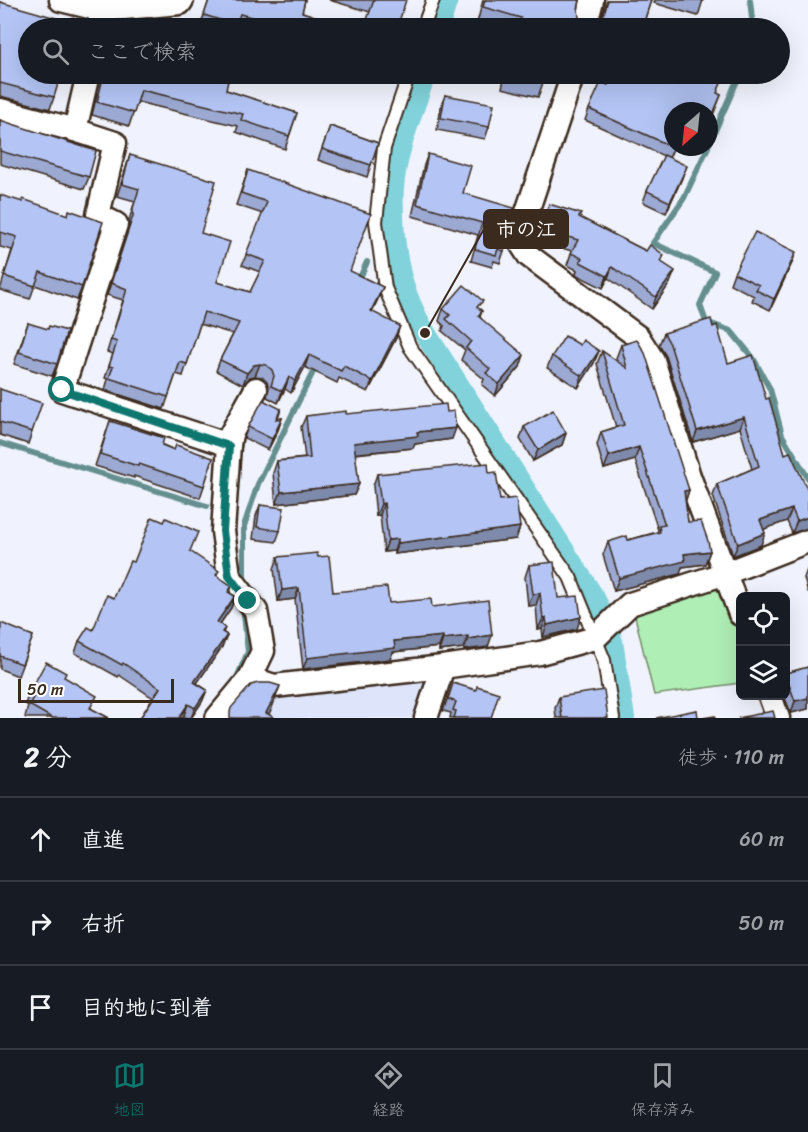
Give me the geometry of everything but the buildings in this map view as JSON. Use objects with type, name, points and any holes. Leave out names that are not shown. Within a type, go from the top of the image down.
[{"type":"street","points":[[61,0],[98,18]]},
{"type":"street","points":[[105,18],[180,3],[182,0]]},
{"type":"street","points":[[588,18],[592,0]]},
{"type":"street","points":[[75,130],[86,84]]},
{"type":"street","points":[[570,84],[518,239],[529,256],[638,337],[653,360],[689,476],[736,600]]},
{"type":"street","points":[[0,110],[115,143],[98,215],[116,224],[62,390],[229,446]]},
{"type":"street","points":[[217,718],[250,678],[263,651],[256,611],[229,576],[223,531],[231,434],[256,389]]},
{"type":"street","points":[[250,678],[273,686],[443,667],[540,652],[595,638],[630,604],[726,573],[808,541]]},
{"type":"street","points":[[426,718],[443,667]]},
{"type":"street","points":[[771,700],[778,718]]},
{"type":"lane","points":[[427,18],[433,0]]},
{"type":"lane","points":[[406,84],[384,148],[376,222],[385,288],[410,347],[570,577],[604,660],[613,718]]},
{"type":"shaded area","points":[[431,675],[416,718],[221,718],[248,695]]},
{"type":"green space","points":[[721,585],[736,626],[736,684],[654,695],[633,608]]},
{"type":"waterway","points":[[441,18],[447,0]]},
{"type":"waterway","points":[[750,0],[752,18]]},
{"type":"waterway","points":[[422,84],[401,145],[393,188],[395,248],[405,291],[425,333],[594,598],[607,625],[612,642],[624,718]]},
{"type":"waterway","points":[[718,124],[736,84]]},
{"type":"waterway","points":[[704,156],[684,198],[653,243],[715,272],[700,305],[706,322],[731,331],[753,358],[770,389],[782,435],[808,478]]},
{"type":"waterway","points":[[358,282],[367,262]]},
{"type":"waterway","points":[[244,583],[244,526],[258,484],[316,366]]},
{"type":"waterway","points":[[0,443],[207,506]]},
{"type":"waterway","points":[[236,680],[248,652],[243,606]]},
{"type":"place","name":"市の江","points":[[425,333]]},
{"type":"route","points":[[62,390],[229,446],[223,531],[229,576],[248,601]]}]
